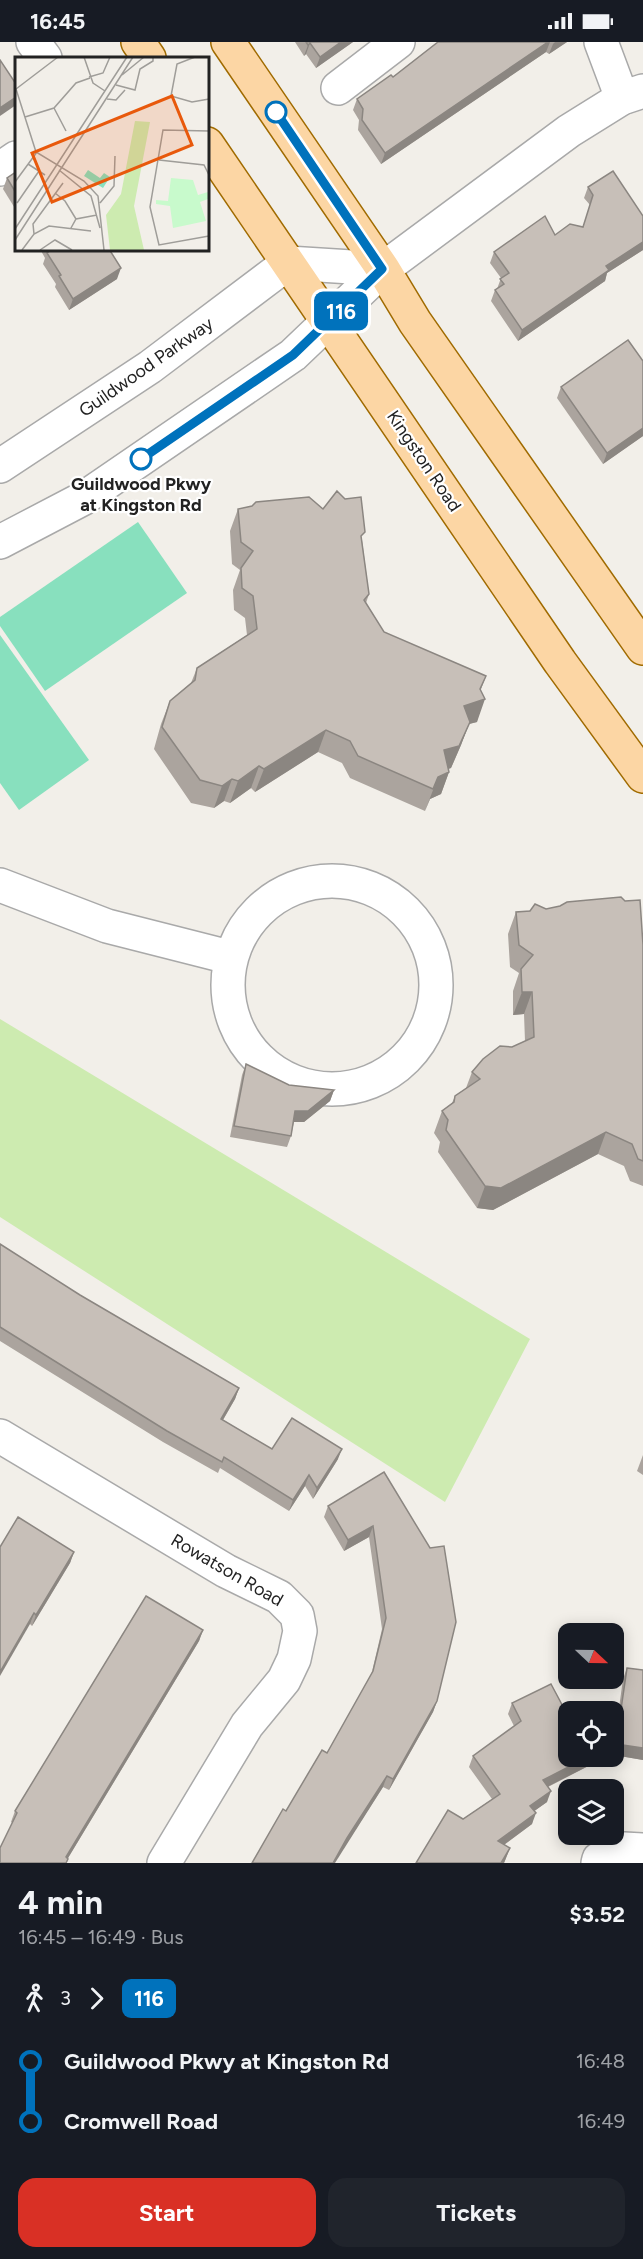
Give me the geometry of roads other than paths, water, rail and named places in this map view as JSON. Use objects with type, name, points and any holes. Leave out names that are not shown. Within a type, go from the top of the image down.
[{"type":"main road","points":[[138,42],[148,57]]},
{"type":"main road","points":[[228,42],[382,269],[415,322],[643,648]]},
{"type":"main road","name":"Kingston Road","points":[[208,145],[560,662],[643,776]]},
{"type":"street","points":[[33,42],[44,57]]},
{"type":"street","points":[[338,88],[398,42]]},
{"type":"street","points":[[0,542],[84,498],[293,355],[382,269],[569,130],[632,95],[601,42]]},
{"type":"street","points":[[0,169],[15,159]]},
{"type":"street","points":[[288,263],[382,269]]},
{"type":"street","name":"Guildwood Parkway","points":[[0,466],[150,367],[288,263]]},
{"type":"street","points":[[342,880],[387,895],[420,928],[436,972],[431,1019],[407,1059],[398,1065],[368,1084],[321,1090],[277,1075],[243,1043],[227,999],[229,957],[257,912],[296,886],[342,880]]},
{"type":"street","points":[[0,885],[107,926],[229,957]]},
{"type":"street","name":"Rowatson Road","points":[[0,1436],[226,1571],[279,1597],[297,1615],[300,1631],[284,1680],[247,1725],[164,1863]]},
{"type":"street","points":[[598,1863],[599,1859],[624,1849],[643,1850]]},
{"type":"place","name":"Guildwood Pkwy at Kingston Rd","points":[[141,459]]}]
